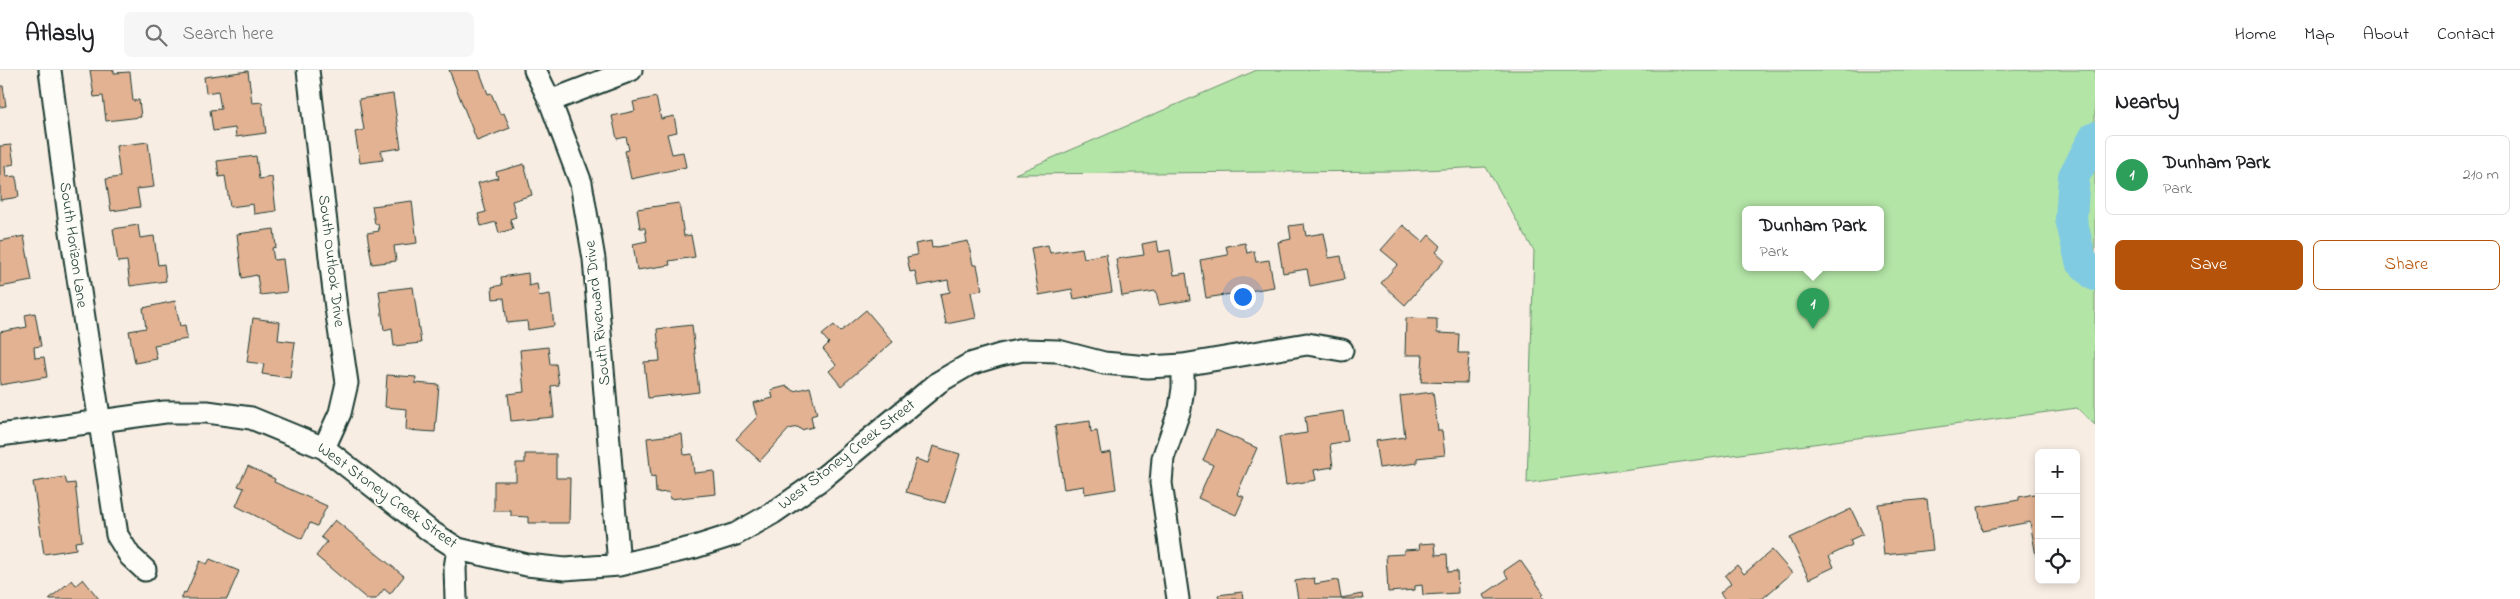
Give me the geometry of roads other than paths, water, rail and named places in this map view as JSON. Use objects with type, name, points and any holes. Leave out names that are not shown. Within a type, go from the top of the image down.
[{"type":"street","name":"South Horizon Lane","points":[[50,70],[71,232],[117,535],[130,556],[145,570]]},
{"type":"street","name":"South Outlook Drive","points":[[308,70],[334,298],[346,383],[340,413],[324,448]]},
{"type":"street","name":"South Riverward Drive","points":[[535,70],[550,101],[581,183],[594,259],[619,565]]},
{"type":"street","points":[[550,101],[631,70]]},
{"type":"street","name":"West Stoney Creek Street","points":[[0,435],[165,412],[207,412],[251,418],[324,448],[416,522],[458,549],[527,565],[564,569],[619,565],[695,547],[736,534],[773,513],[819,481],[939,382],[970,364],[1023,350],[1058,351],[1104,362],[1148,367],[1183,365],[1307,344],[1342,350]]},
{"type":"street","points":[[1178,599],[1161,483],[1164,458],[1180,409],[1183,388],[1183,365]]},
{"type":"street","points":[[456,599],[454,568],[458,549]]},
{"type":"waterway","points":[[2095,137],[2074,176],[2071,219],[2081,261],[2095,275]]},
{"type":"place","name":"Dunham Park","points":[[1813,329]]}]
